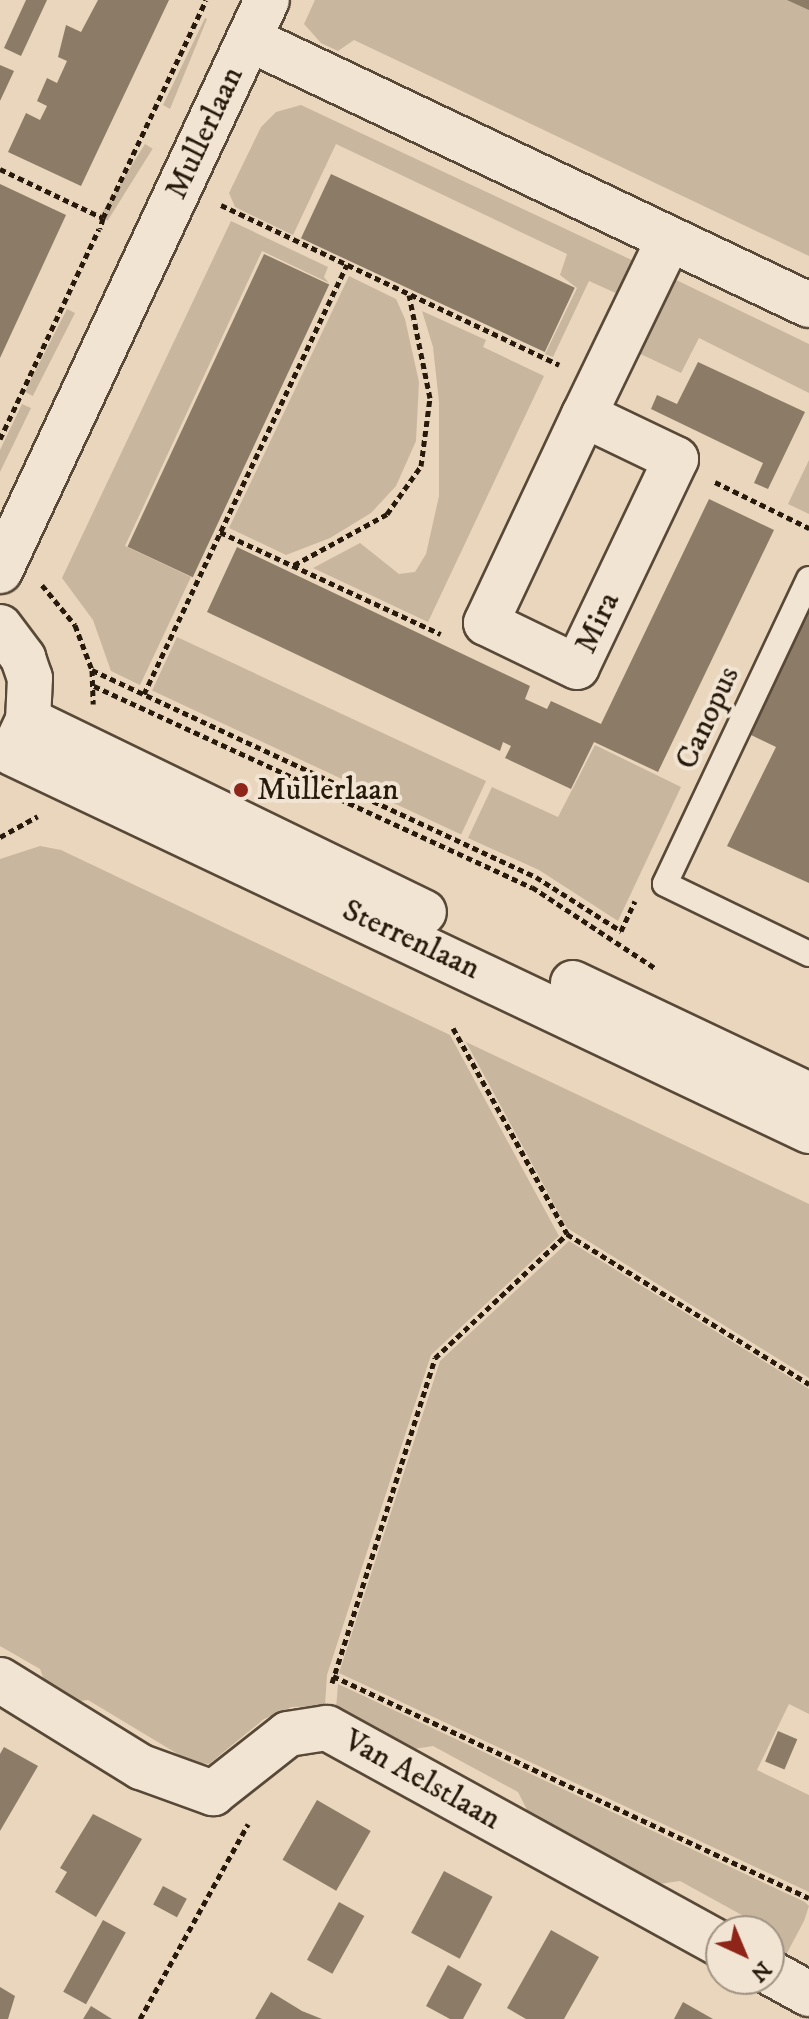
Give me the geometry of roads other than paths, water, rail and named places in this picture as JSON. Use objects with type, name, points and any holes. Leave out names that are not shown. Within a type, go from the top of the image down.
[{"type":"street","name":"Mullerlaan","points":[[0,571],[267,0]]},
{"type":"street","points":[[249,39],[809,305]]},
{"type":"street","points":[[592,400],[669,239]]},
{"type":"street","name":"Mira","points":[[592,400],[674,462],[577,667],[486,623],[592,400]]},
{"type":"street","points":[[0,627],[23,658],[30,678],[14,746]]},
{"type":"street","name":"Sterrenlaan","points":[[14,746],[809,1095]]},
{"type":"street","name":"Sterrenlaan","points":[[14,746],[809,1131]]},
{"type":"street","name":"Van Aelstlaan","points":[[0,1680],[141,1767],[213,1793],[288,1734],[327,1728],[705,1936]]},
{"type":"street","points":[[785,1981],[809,1994]]},
{"type":"lane","name":"Canopus","points":[[809,579],[665,884],[809,954]]},
{"type":"place","name":"Mullerlaan","points":[[241,790]]}]
